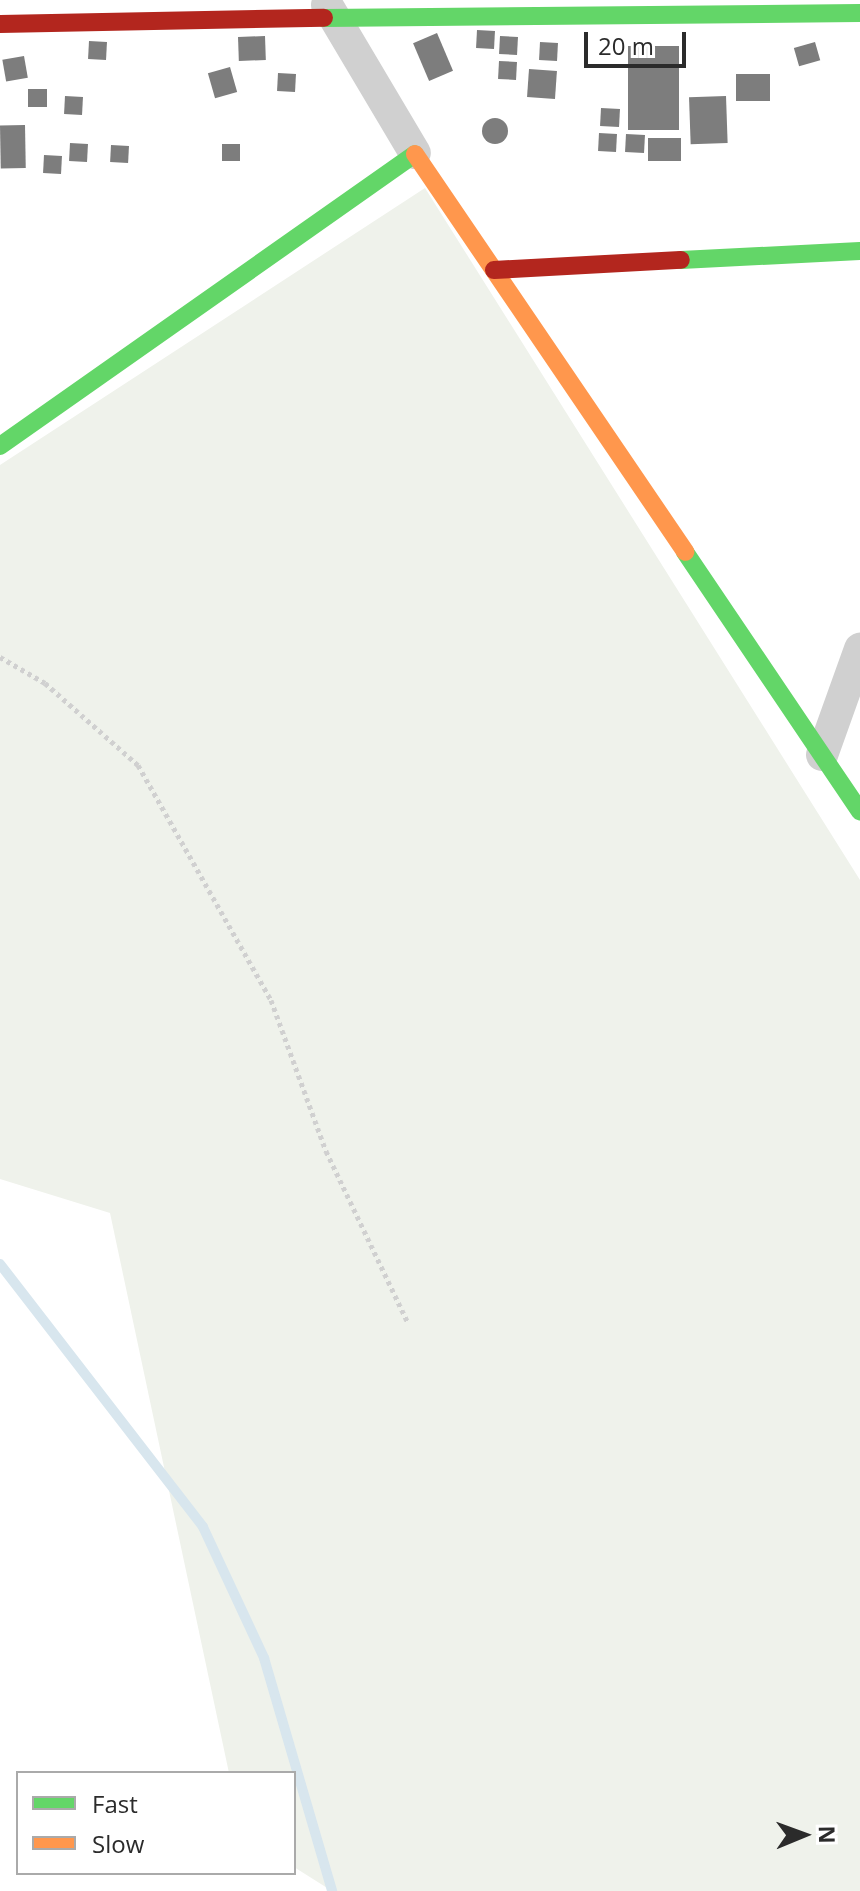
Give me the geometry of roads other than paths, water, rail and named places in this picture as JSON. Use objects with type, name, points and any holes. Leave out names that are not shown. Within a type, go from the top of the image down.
[{"type":"street","points":[[329,8],[415,153],[860,811]]},
{"type":"street","points":[[0,24],[329,8],[860,13]]},
{"type":"street","points":[[0,446],[415,153]]},
{"type":"street","points":[[494,270],[860,251]]},
{"type":"street","points":[[822,755],[860,649]]},
{"type":"waterway","points":[[0,1264],[203,1527],[264,1658],[332,1891]]}]
